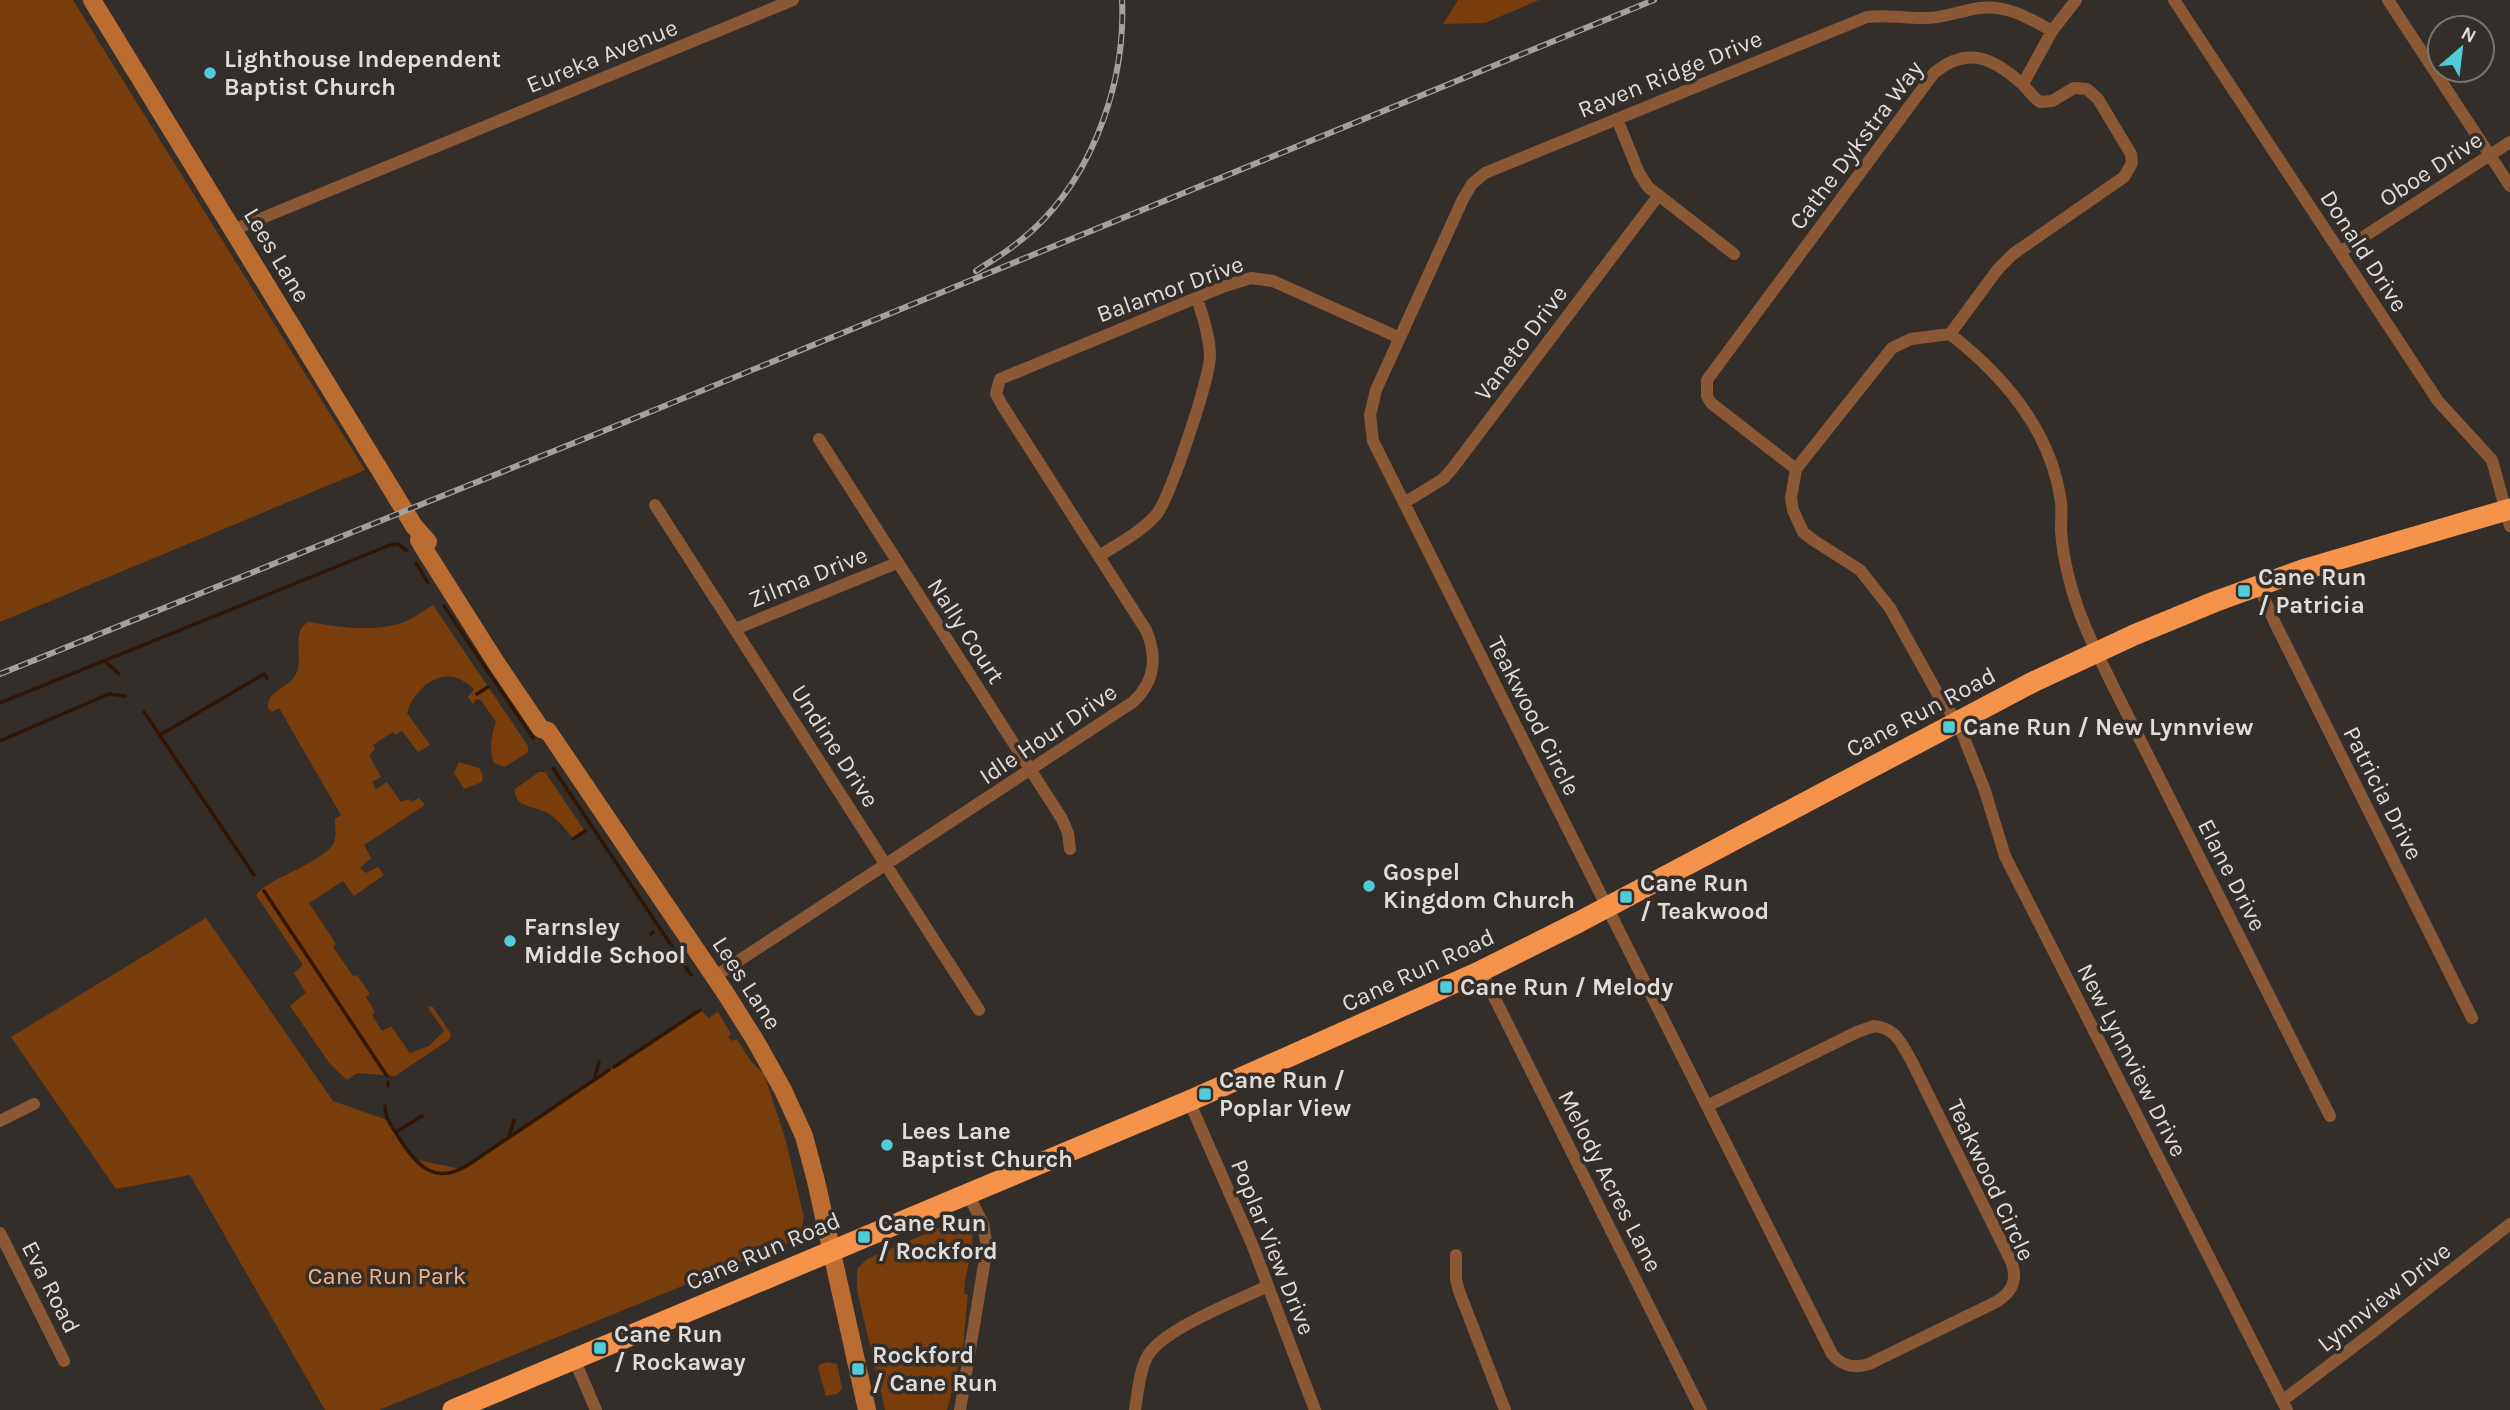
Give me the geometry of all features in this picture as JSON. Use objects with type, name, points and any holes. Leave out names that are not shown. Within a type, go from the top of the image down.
[{"type":"highway","name":"Cane Run Road","points":[[453,1410],[1189,1101],[1481,971],[2033,682],[2158,625],[2259,586],[2374,548],[2509,515]]},
{"type":"street","name":"Lees Lane","points":[[92,0],[495,661],[541,729],[548,731],[766,1059],[804,1136],[867,1410]]},
{"type":"street","name":"Eureka Avenue","points":[[233,230],[793,0]]},
{"type":"street","points":[[2023,85],[2052,31],[2076,0]]},
{"type":"street","name":"Donald Drive","points":[[2174,0],[2438,401],[2489,455],[2496,468],[2509,515]]},
{"type":"street","points":[[2388,0],[2510,186]]},
{"type":"street","name":"Raven Ridge Drive","points":[[1399,338],[1463,199],[1475,181],[1492,170],[1867,17],[1944,17],[1980,8],[2007,8],[2052,31]]},
{"type":"street","name":"Cathe Dykstra Way","points":[[1796,469],[1711,403],[1706,387],[1711,371],[1934,73],[1954,60],[1980,58],[1999,66],[2023,85],[2035,99],[2046,104],[2074,88],[2081,87],[2093,93],[2128,148],[2132,163],[2124,177],[2013,254],[1998,269],[1950,334]]},
{"type":"street","points":[[1617,119],[1639,173],[1648,187],[1734,254]]},
{"type":"street","name":"Oboe Drive","points":[[2340,252],[2510,142]]},
{"type":"street","name":"Vaneto Drive","points":[[1405,503],[1443,479],[1452,469],[1658,196]]},
{"type":"street","name":"Balamor Drive","points":[[997,387],[1000,379],[1008,375],[1197,297],[1251,278],[1264,278],[1399,338]]},
{"type":"street","points":[[1099,556],[1157,514],[1171,485],[1209,362],[1206,331],[1197,297]]},
{"type":"street","points":[[1796,469],[1892,348],[1910,339],[1950,334],[1997,376],[2019,400],[2036,429],[2051,463],[2061,503],[2063,554],[2070,584],[2097,652]]},
{"type":"street","name":"Teakwood Circle","points":[[1399,338],[1376,390],[1370,424],[1373,441],[1606,907],[1832,1354],[1844,1365],[1860,1367],[1869,1364],[1996,1302],[2009,1293],[2015,1278],[2011,1261],[1910,1060],[1896,1035],[1889,1029],[1867,1028],[1707,1106]]},
{"type":"street","name":"Idle Hour Drive","points":[[714,977],[1133,702],[1143,693],[1152,677],[1154,653],[1149,637],[1002,405],[996,394],[997,387]]},
{"type":"street","name":"Nally Court","points":[[819,439],[1062,819],[1068,833],[1070,849]]},
{"type":"street","name":"New Lynnview Drive","points":[[1796,469],[1791,498],[1796,522],[1813,540],[1860,570],[1873,585],[1891,608],[1939,696],[1958,723],[1984,788],[2005,856],[2284,1405]]},
{"type":"street","name":"Undine Drive","points":[[655,505],[979,1010]]},
{"type":"street","name":"Zilma Drive","points":[[735,629],[897,564]]},
{"type":"street","name":"Patricia Drive","points":[[2259,586],[2472,1018]]},
{"type":"street","name":"Elane Drive","points":[[2097,652],[2330,1116]]},
{"type":"street","name":"Melody Acres Lane","points":[[1481,971],[1701,1410]]},
{"type":"street","name":"Poplar View Drive","points":[[1189,1101],[1268,1286],[1315,1410]]},
{"type":"street","points":[[0,1121],[34,1104]]},
{"type":"street","points":[[960,1410],[987,1247],[983,1224],[968,1194]]},
{"type":"street","name":"Lynnview Drive","points":[[2284,1405],[2510,1224]]},
{"type":"street","name":"Eva Road","points":[[0,1233],[64,1360]]},
{"type":"street","points":[[1455,1255],[1459,1291],[1505,1410]]},
{"type":"street","points":[[1135,1410],[1144,1363],[1156,1345],[1177,1330],[1268,1286]]},
{"type":"street","points":[[574,1359],[596,1410]]},
{"type":"green space","points":[[0,0],[73,0],[365,470],[0,622]]},
{"type":"green space","points":[[1458,0],[1539,0],[1485,23],[1443,24]]},
{"type":"green space","points":[[433,605],[528,746],[528,752],[505,767],[494,763],[491,742],[496,722],[481,700],[476,699],[473,704],[468,697],[474,689],[454,677],[438,678],[424,686],[413,699],[407,713],[430,745],[418,752],[402,731],[395,735],[393,732],[373,745],[375,749],[369,755],[381,777],[372,782],[376,789],[387,782],[401,802],[409,799],[412,802],[419,798],[425,805],[364,845],[371,858],[360,868],[366,873],[378,867],[384,875],[354,896],[343,881],[309,903],[336,944],[333,947],[353,976],[357,975],[370,994],[366,997],[375,1012],[372,1015],[382,1031],[391,1026],[410,1053],[429,1046],[444,1031],[427,1006],[433,1007],[451,1034],[449,1040],[395,1076],[357,1073],[347,1080],[330,1064],[290,1006],[306,993],[294,973],[303,965],[256,895],[263,888],[310,863],[329,849],[336,834],[335,819],[341,815],[279,708],[272,712],[268,708],[269,702],[296,674],[300,632],[309,622],[344,627],[381,627],[404,622]]},
{"type":"green space","points":[[459,762],[479,768],[483,775],[482,782],[464,789],[454,773]]},
{"type":"green space","points":[[539,772],[545,772],[584,830],[573,838],[552,815],[526,806],[515,795],[515,789]]},
{"type":"green space","name":"Cane Run Park","points":[[206,918],[333,1101],[387,1120],[414,1159],[460,1169],[700,1010],[709,1018],[718,1012],[731,1034],[728,1037],[732,1041],[737,1039],[750,1060],[764,1074],[786,1141],[804,1218],[800,1235],[790,1242],[379,1410],[325,1410],[190,1175],[116,1189],[11,1037]]},
{"type":"green space","points":[[960,1219],[970,1224],[972,1242],[964,1287],[965,1294],[968,1294],[963,1348],[947,1410],[885,1410],[857,1290],[857,1269],[867,1259]]},
{"type":"green space","points":[[828,1362],[837,1364],[842,1389],[837,1394],[826,1396],[818,1367]]},
{"type":"waterway","points":[[0,703],[390,545],[398,544],[407,551]]},
{"type":"waterway","points":[[416,563],[428,583]]},
{"type":"waterway","points":[[444,606],[533,738]]},
{"type":"waterway","points":[[105,661],[119,674]]},
{"type":"waterway","points":[[160,735],[264,674],[267,678]]},
{"type":"waterway","points":[[477,694],[488,687]]},
{"type":"waterway","points":[[0,741],[109,694],[125,696]]},
{"type":"waterway","points":[[144,712],[254,875]]},
{"type":"waterway","points":[[553,768],[691,975]]},
{"type":"waterway","points":[[573,839],[585,831]]},
{"type":"waterway","points":[[264,891],[387,1076]]},
{"type":"waterway","points":[[614,1067],[700,1010]]},
{"type":"waterway","points":[[594,1080],[599,1062]]},
{"type":"waterway","points":[[385,1106],[390,1124],[414,1159],[429,1170],[446,1173],[468,1165],[609,1070]]},
{"type":"waterway","points":[[396,1132],[422,1116]]},
{"type":"waterway","points":[[509,1137],[514,1120]]},
{"type":"railway","points":[[976,271],[1011,248],[1041,222],[1064,195],[1082,166],[1098,135],[1109,102],[1122,34],[1122,0]]},
{"type":"railway","points":[[0,674],[601,432],[1654,0]]},
{"type":"place","name":"Lighthouse Independent Baptist Church","points":[[210,73]]},
{"type":"place","name":"Cane Run / Patricia","points":[[2244,591]]},
{"type":"place","name":"Cane Run / New Lynnview","points":[[1949,727]]},
{"type":"place","name":"Gospel Kingdom Church","points":[[1369,886]]},
{"type":"place","name":"Cane Run / Teakwood","points":[[1626,897]]},
{"type":"place","name":"Farnsley Middle School","points":[[510,941]]},
{"type":"place","name":"Cane Run / Melody","points":[[1446,987]]},
{"type":"place","name":"Cane Run / Poplar View","points":[[1205,1094]]},
{"type":"place","name":"Lees Lane Baptist Church","points":[[887,1145]]},
{"type":"place","name":"Cane Run / Rockford","points":[[864,1237]]},
{"type":"place","name":"Cane Run / Rockaway","points":[[600,1348]]},
{"type":"place","name":"Rockford / Cane Run","points":[[858,1369]]}]
